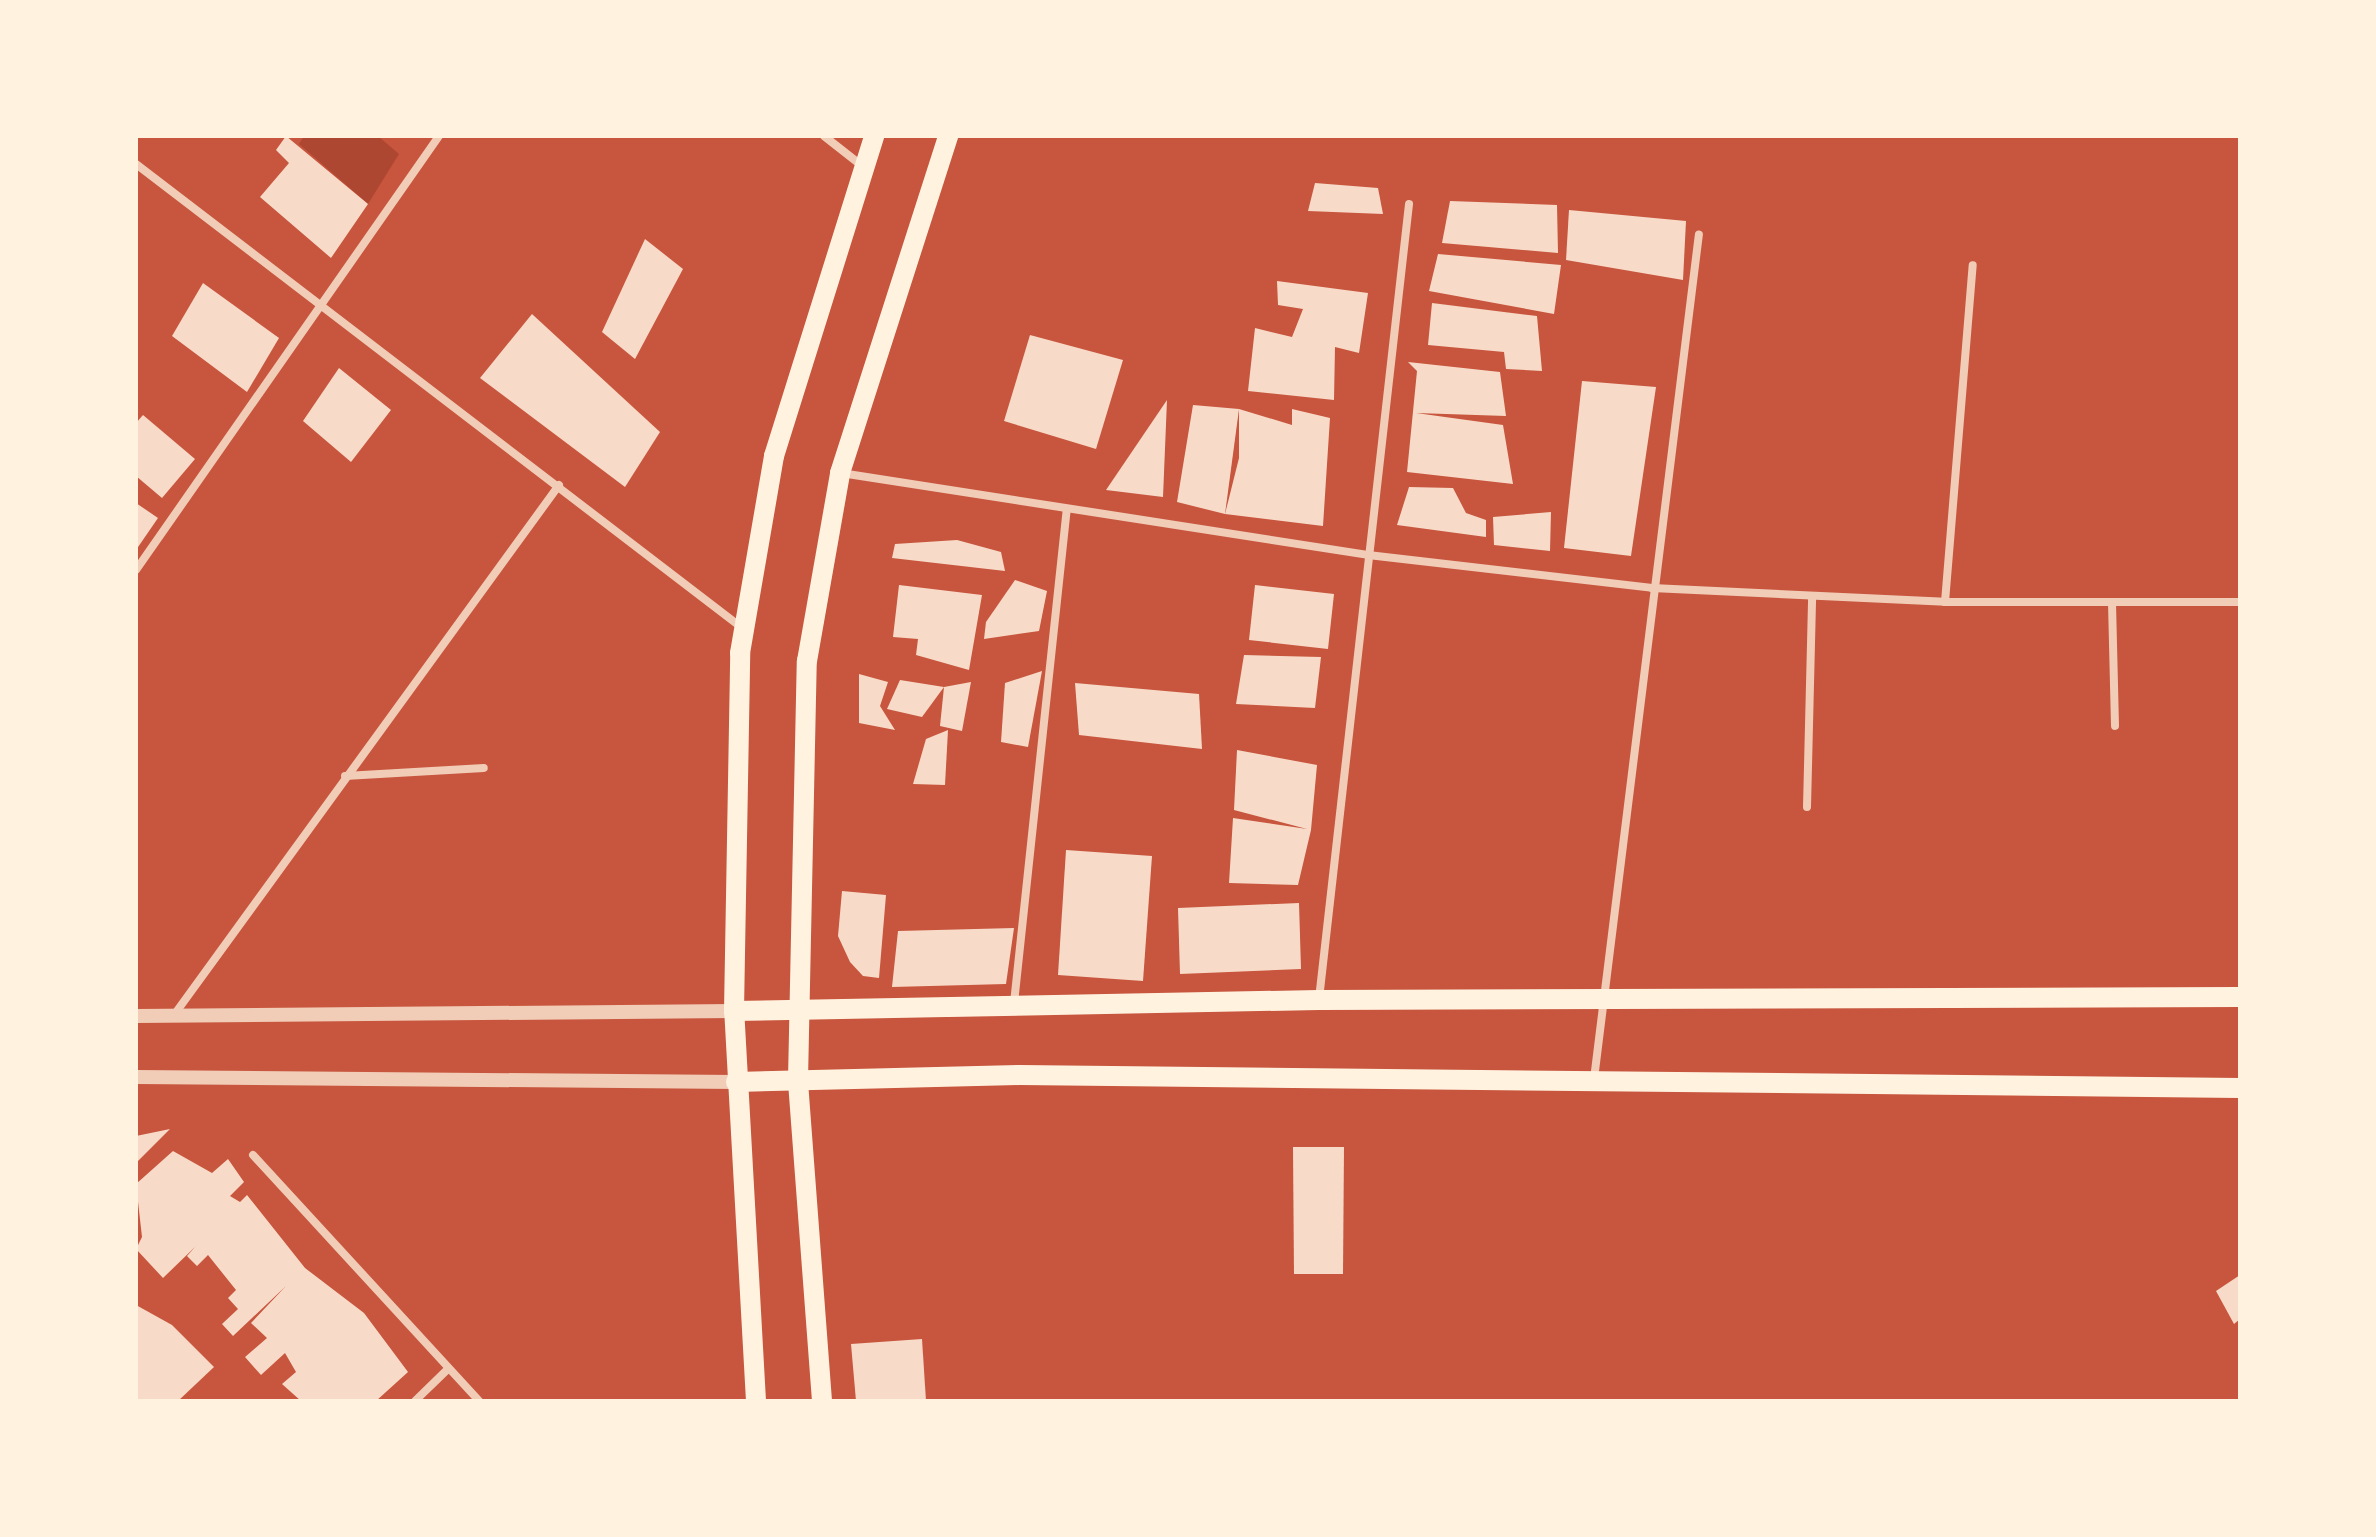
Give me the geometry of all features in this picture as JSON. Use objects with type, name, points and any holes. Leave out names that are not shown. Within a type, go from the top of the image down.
[{"type":"main road","points":[[756,1401],[734,1011],[745,630],[774,456],[861,165],[874,136]]},
{"type":"main road","points":[[822,1401],[798,1080],[807,661],[840,473],[948,136]]},
{"type":"main road","points":[[734,1011],[1014,1003],[1319,1000],[1601,1002],[2240,997]]},
{"type":"main road","points":[[736,1082],[1019,1075],[2240,1088]]},
{"type":"street","points":[[136,570],[319,302],[439,136]]},
{"type":"street","points":[[824,136],[861,165]]},
{"type":"street","points":[[136,164],[745,630]]},
{"type":"street","points":[[1319,1000],[1409,204]]},
{"type":"street","points":[[1594,1081],[1652,588],[1699,234]]},
{"type":"street","points":[[1945,602],[1973,265]]},
{"type":"street","points":[[840,473],[1067,511],[1368,555],[1652,588],[1945,602],[2240,602]]},
{"type":"street","points":[[174,1015],[559,485]]},
{"type":"street","points":[[1014,1003],[1067,511]]},
{"type":"street","points":[[1807,807],[1812,596]]},
{"type":"street","points":[[2112,603],[2115,726]]},
{"type":"street","points":[[345,776],[484,768]]},
{"type":"street","points":[[136,1016],[734,1011]]},
{"type":"street","points":[[136,1077],[736,1082]]},
{"type":"street","points":[[253,1155],[479,1401]]},
{"type":"street","points":[[415,1401],[448,1369]]},
{"type":"shaded area","points":[[304,136],[378,136],[399,154],[368,204],[299,144]]},
{"type":"building","points":[[286,136],[368,204],[331,258],[260,197],[289,163],[276,150]]},
{"type":"building","points":[[1315,183],[1378,188],[1383,214],[1308,211]]},
{"type":"building","points":[[1450,201],[1557,205],[1558,253],[1442,243]]},
{"type":"building","points":[[1569,210],[1686,221],[1683,280],[1566,260]]},
{"type":"building","points":[[645,239],[683,269],[635,359],[602,332]]},
{"type":"building","points":[[1438,254],[1561,265],[1554,314],[1429,291]]},
{"type":"building","points":[[1277,281],[1368,293],[1359,353],[1335,347],[1334,400],[1248,391],[1255,328],[1292,337],[1303,309],[1278,305]]},
{"type":"building","points":[[203,283],[279,338],[247,392],[172,336]]},
{"type":"building","points":[[1432,303],[1537,316],[1542,371],[1506,369],[1504,352],[1428,345]]},
{"type":"building","points":[[532,314],[660,432],[625,487],[480,378]]},
{"type":"building","points":[[1030,335],[1123,360],[1096,449],[1004,421]]},
{"type":"building","points":[[1408,362],[1500,372],[1506,416],[1416,413],[1503,425],[1513,484],[1407,472],[1417,371]]},
{"type":"building","points":[[339,368],[391,410],[351,462],[303,421]]},
{"type":"building","points":[[1582,381],[1656,387],[1631,556],[1564,548]]},
{"type":"building","points":[[1167,400],[1163,497],[1106,490]]},
{"type":"building","points":[[1193,405],[1239,409],[1225,514],[1177,502]]},
{"type":"building","points":[[1239,409],[1292,425],[1292,409],[1330,418],[1323,526],[1225,514],[1239,458]]},
{"type":"building","points":[[143,415],[195,459],[162,498],[136,476],[136,423]]},
{"type":"building","points":[[1409,487],[1453,488],[1466,513],[1486,520],[1486,537],[1397,525]]},
{"type":"building","points":[[136,503],[158,518],[136,550]]},
{"type":"building","points":[[1551,512],[1550,551],[1494,545],[1493,517]]},
{"type":"building","points":[[957,540],[1001,552],[1005,571],[892,558],[895,544]]},
{"type":"building","points":[[1015,580],[1047,591],[1039,631],[984,639],[986,622]]},
{"type":"building","points":[[899,585],[982,595],[969,670],[916,655],[918,639],[893,637]]},
{"type":"building","points":[[1255,585],[1334,594],[1328,649],[1249,640]]},
{"type":"building","points":[[1244,655],[1321,657],[1315,708],[1236,704]]},
{"type":"building","points":[[1042,671],[1028,747],[1001,742],[1005,683]]},
{"type":"building","points":[[859,674],[888,682],[880,706],[895,730],[859,723]]},
{"type":"building","points":[[900,680],[944,687],[922,717],[887,709]]},
{"type":"building","points":[[971,682],[962,731],[940,726],[944,687]]},
{"type":"building","points":[[1075,683],[1199,694],[1202,749],[1079,735]]},
{"type":"building","points":[[948,730],[945,785],[913,784],[926,739]]},
{"type":"building","points":[[1237,750],[1317,765],[1311,830],[1298,885],[1229,883],[1233,818],[1307,829],[1234,810]]},
{"type":"building","points":[[1066,850],[1152,856],[1143,981],[1058,975]]},
{"type":"building","points":[[842,891],[886,895],[879,978],[863,976],[850,962],[838,936]]},
{"type":"building","points":[[1299,903],[1301,969],[1180,974],[1178,908]]},
{"type":"building","points":[[1014,928],[1006,984],[892,987],[898,931]]},
{"type":"building","points":[[170,1129],[136,1163],[136,1136]]},
{"type":"building","points":[[1293,1147],[1344,1147],[1343,1274],[1294,1274]]},
{"type":"building","points":[[173,1151],[212,1173],[228,1159],[244,1182],[230,1196],[240,1202],[247,1195],[305,1268],[364,1313],[408,1372],[376,1401],[301,1401],[282,1384],[296,1372],[285,1353],[261,1375],[245,1357],[267,1338],[251,1323],[286,1286],[233,1336],[222,1324],[238,1309],[228,1298],[236,1290],[208,1255],[197,1266],[187,1256],[195,1247],[163,1278],[136,1249],[142,1237],[136,1184]]},
{"type":"building","points":[[2240,1275],[2240,1319],[2234,1324],[2216,1291]]},
{"type":"building","points":[[136,1305],[172,1325],[214,1367],[178,1401],[136,1401]]},
{"type":"building","points":[[922,1339],[926,1401],[856,1401],[851,1344]]}]
